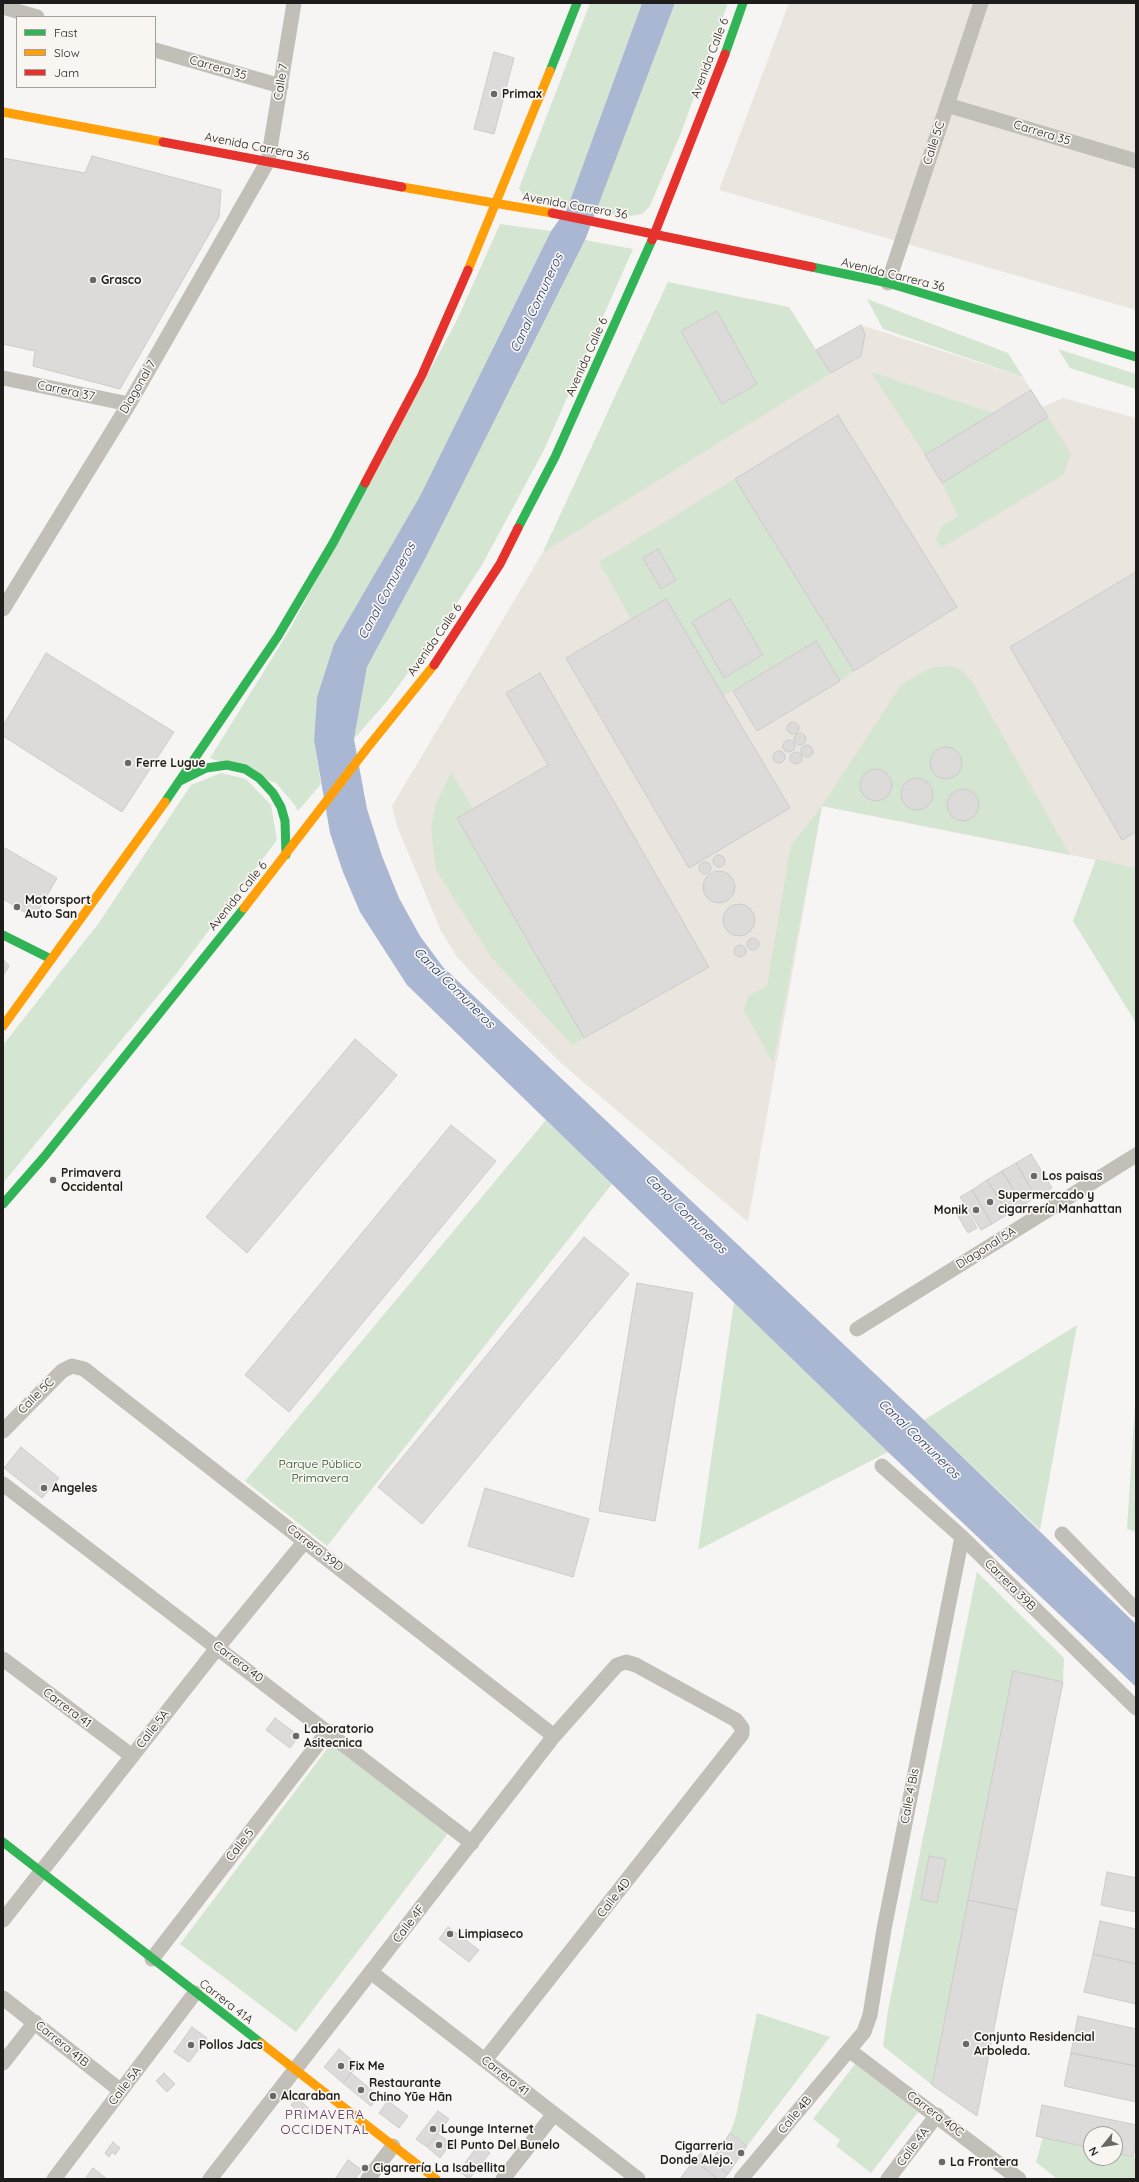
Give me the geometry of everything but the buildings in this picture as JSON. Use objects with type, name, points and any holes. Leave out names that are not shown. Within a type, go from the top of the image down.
[{"type":"main road","points":[[3,1026],[178,782],[278,636],[333,543],[422,375],[496,204],[577,3]]},
{"type":"main road","name":"Avenida Calle 6","points":[[3,1204],[88,1103],[286,855],[368,747],[441,656],[500,564],[555,457],[655,234],[730,43],[743,3]]},
{"type":"main road","name":"Avenida Carrera 36","points":[[3,112],[496,204],[596,221],[888,284],[1136,357]]},
{"type":"main road","points":[[178,782],[206,768],[227,764],[245,769],[259,778],[273,793],[281,806],[285,821],[286,855]]},
{"type":"main road","points":[[3,935],[51,960]]},
{"type":"main road","name":"Carrera 41A","points":[[3,1842],[295,2071],[436,2179]]},
{"type":"street","name":"Calle 7","points":[[268,161],[294,3]]},
{"type":"street","name":"Calle 5C","points":[[888,284],[981,3]]},
{"type":"street","points":[[3,7],[34,16]]},
{"type":"street","name":"Carrera 35","points":[[156,50],[281,86]]},
{"type":"street","name":"Carrera 35","points":[[947,105],[1136,161]]},
{"type":"street","name":"Diagonal 7","points":[[3,609],[129,404],[268,161]]},
{"type":"street","name":"Carrera 37","points":[[3,378],[129,404]]},
{"type":"street","name":"Diagonal 5A","points":[[857,1329],[1136,1155]]},
{"type":"street","name":"Calle 5C","points":[[3,1431],[62,1371],[72,1366]]},
{"type":"street","name":"Carrera 39D","points":[[72,1366],[84,1369],[554,1736]]},
{"type":"street","name":"Carrera 39B","points":[[882,1466],[962,1537],[1136,1708]]},
{"type":"street","name":"Carrera 40","points":[[3,1484],[328,1731],[472,1843]]},
{"type":"street","points":[[1062,1534],[1136,1610]]},
{"type":"street","name":"Calle 4 Bis","points":[[849,2050],[864,2032],[870,2015],[884,1929],[962,1537]]},
{"type":"street","name":"Calle 5A","points":[[3,1920],[218,1647],[305,1541]]},
{"type":"street","name":"Carrera 41","points":[[3,1659],[132,1756]]},
{"type":"street","name":"Calle 4F","points":[[210,2179],[372,1973],[554,1736],[610,1671],[617,1665],[626,1662],[636,1665],[736,1720],[742,1728],[742,1734]]},
{"type":"street","name":"Calle 5","points":[[152,1959],[328,1731]]},
{"type":"street","name":"Calle 4D","points":[[485,2060],[742,1734]]},
{"type":"street","name":"Carrera 41","points":[[372,1973],[638,2179]]},
{"type":"street","name":"Calle 5A","points":[[54,2179],[195,1993]]},
{"type":"street","name":"Carrera 41B","points":[[3,1998],[121,2091]]},
{"type":"street","points":[[3,2063],[35,2022]]},
{"type":"street","name":"Carrera 40C","points":[[849,2050],[1019,2179]]},
{"type":"street","name":"Calle 4B","points":[[741,2179],[849,2050]]},
{"type":"street","points":[[502,2179],[554,2114]]},
{"type":"street","name":"Calle 4A","points":[[888,2179],[937,2116]]},
{"type":"street","points":[[368,2179],[393,2146]]},
{"type":"shaded area","points":[[789,3],[1136,3],[1136,310],[719,190]]},
{"type":"shaded area","points":[[668,282],[818,353],[861,325],[1023,377],[1042,407],[1063,398],[1136,418],[1136,868],[822,806],[748,1222],[561,1063],[457,957],[441,931],[397,826],[392,806],[543,552]]},
{"type":"green space","points":[[590,3],[642,3],[567,209],[533,201],[524,197],[519,188]]},
{"type":"green space","points":[[675,3],[728,3],[681,133],[650,206],[642,214],[626,217],[594,212]]},
{"type":"green space","points":[[500,224],[551,231],[420,496],[334,644],[317,697],[314,740],[321,784],[298,811],[276,783],[210,758],[289,631],[457,320]]},
{"type":"green space","points":[[585,240],[633,249],[544,450],[482,565],[438,632],[388,700],[354,739],[367,667],[426,557]]},
{"type":"green space","points":[[668,282],[789,307],[831,373],[543,552]]},
{"type":"green space","points":[[867,299],[1008,353],[1023,377],[883,329]]},
{"type":"green space","points":[[1058,349],[1136,374],[1136,389],[1070,368]]},
{"type":"green space","points":[[871,372],[993,413],[925,455]]},
{"type":"green space","points":[[1048,417],[1071,454],[1063,475],[941,548],[936,540],[942,526],[958,516],[942,483]]},
{"type":"green space","points":[[735,479],[854,671],[840,681],[816,641],[723,696],[666,599],[631,619],[599,562]]},
{"type":"green space","points":[[951,666],[962,670],[973,683],[1070,855],[822,806],[901,685],[926,670],[936,667]]},
{"type":"green space","points":[[451,772],[473,808],[457,818],[584,1038],[572,1045],[491,957],[436,870],[431,828],[436,804]]},
{"type":"green space","points":[[221,773],[246,779],[271,805],[277,840],[176,974],[3,1183],[3,1045],[98,924],[191,785]]},
{"type":"green space","points":[[822,806],[773,1063],[744,1011],[748,996],[767,986],[791,845]]},
{"type":"green space","points":[[1096,859],[1136,868],[1136,1023],[1073,921]]},
{"type":"green space","name":"Parque Público Primavera","points":[[546,1120],[612,1184],[327,1546],[245,1481]]},
{"type":"green space","points":[[734,1302],[888,1452],[698,1550]]},
{"type":"green space","points":[[1077,1325],[1040,1530],[924,1420]]},
{"type":"green space","points":[[1136,1405],[1136,1532],[1127,1529]]},
{"type":"green space","points":[[977,1572],[1064,1658],[1063,1682],[992,1780],[932,2085],[883,2046],[888,2010]]},
{"type":"green space","points":[[333,1741],[449,1832],[296,2032],[180,1944]]},
{"type":"green space","points":[[757,2013],[830,2037],[747,2146],[730,2133],[736,2116]]},
{"type":"green space","points":[[855,2064],[918,2112],[871,2173],[836,2146],[840,2140],[813,2119]]},
{"type":"green space","points":[[1043,2137],[1083,2145],[1083,2166],[1123,2166],[1123,2155],[1136,2158],[1136,2179],[1057,2179],[1036,2162]]},
{"type":"water","name":"Canal Comuneros","points":[[642,3],[675,3],[585,240],[426,557],[367,667],[354,739],[367,809],[382,856],[399,898],[420,936],[443,967],[924,1420],[1136,1624],[1136,1687],[888,1452],[407,985],[360,912],[343,872],[330,833],[314,740],[317,697],[334,644],[420,496],[551,231],[567,209]]},
{"type":"traffic: fast","points":[[550,71],[577,3]]},
{"type":"traffic: fast","points":[[725,54],[743,3]]},
{"type":"traffic: fast","points":[[518,528],[555,457],[652,240]]},
{"type":"traffic: fast","points":[[812,267],[888,283],[1136,357]]},
{"type":"traffic: fast","points":[[165,802],[278,636],[333,543],[365,483]]},
{"type":"traffic: fast","points":[[180,781],[206,768],[227,765],[245,769],[259,778],[273,793],[281,807],[285,821],[286,855]]},
{"type":"traffic: fast","points":[[3,1204],[44,1157],[244,908]]},
{"type":"traffic: fast","points":[[3,935],[51,959]]},
{"type":"traffic: fast","points":[[3,1842],[261,2043]]},
{"type":"traffic: slow","points":[[468,270],[550,71]]},
{"type":"traffic: slow","points":[[3,112],[163,142]]},
{"type":"traffic: slow","points":[[402,187],[552,213]]},
{"type":"traffic: slow","points":[[244,908],[368,747],[434,665]]},
{"type":"traffic: slow","points":[[3,1026],[165,802]]},
{"type":"traffic: slow","points":[[261,2043],[436,2179]]},
{"type":"traffic: jam","points":[[652,240],[725,54]]},
{"type":"traffic: jam","points":[[163,142],[402,187]]},
{"type":"traffic: jam","points":[[552,213],[812,267]]},
{"type":"traffic: jam","points":[[365,483],[422,375],[468,270]]},
{"type":"traffic: jam","points":[[434,665],[500,564],[518,528]]},
{"type":"place","name":"Primax","points":[[494,94]]},
{"type":"place","name":"Grasco","points":[[93,280]]},
{"type":"place","name":"Ferre Lugue","points":[[128,763]]},
{"type":"place","name":"Motorsport Auto San","points":[[17,907]]},
{"type":"place","name":"Los paisas","points":[[1034,1176]]},
{"type":"place","name":"Primavera Occidental","points":[[53,1180]]},
{"type":"place","name":"Supermercado y cigarrería Manhattan","points":[[990,1202]]},
{"type":"place","name":"Monik","points":[[976,1210]]},
{"type":"place","name":"Angeles","points":[[44,1488]]},
{"type":"place","name":"Laboratorio Asitecnica","points":[[296,1736]]},
{"type":"place","name":"Limpiaseco","points":[[450,1934]]},
{"type":"place","name":"Conjunto Residencial Arboleda.","points":[[966,2044]]},
{"type":"place","name":"Pollos Jacs","points":[[191,2045]]},
{"type":"place","name":"Fix Me","points":[[341,2066]]},
{"type":"place","name":"Restaurante Chino Yūe Hān","points":[[361,2090]]},
{"type":"place","name":"Alcaraban","points":[[273,2096]]},
{"type":"place","name":"Lounge Internet","points":[[433,2129]]},
{"type":"place","name":"El Punto Del Bunelo","points":[[439,2145]]},
{"type":"place","name":"Cigarreria Donde Alejo.","points":[[741,2153]]},
{"type":"place","name":"La Frontera","points":[[942,2162]]},
{"type":"place","name":"Cigarrería La Isabellita","points":[[365,2168]]},
{"type":"district","name":"PRIMAVERA OCCIDENTAL","points":[[325,2122]]}]
